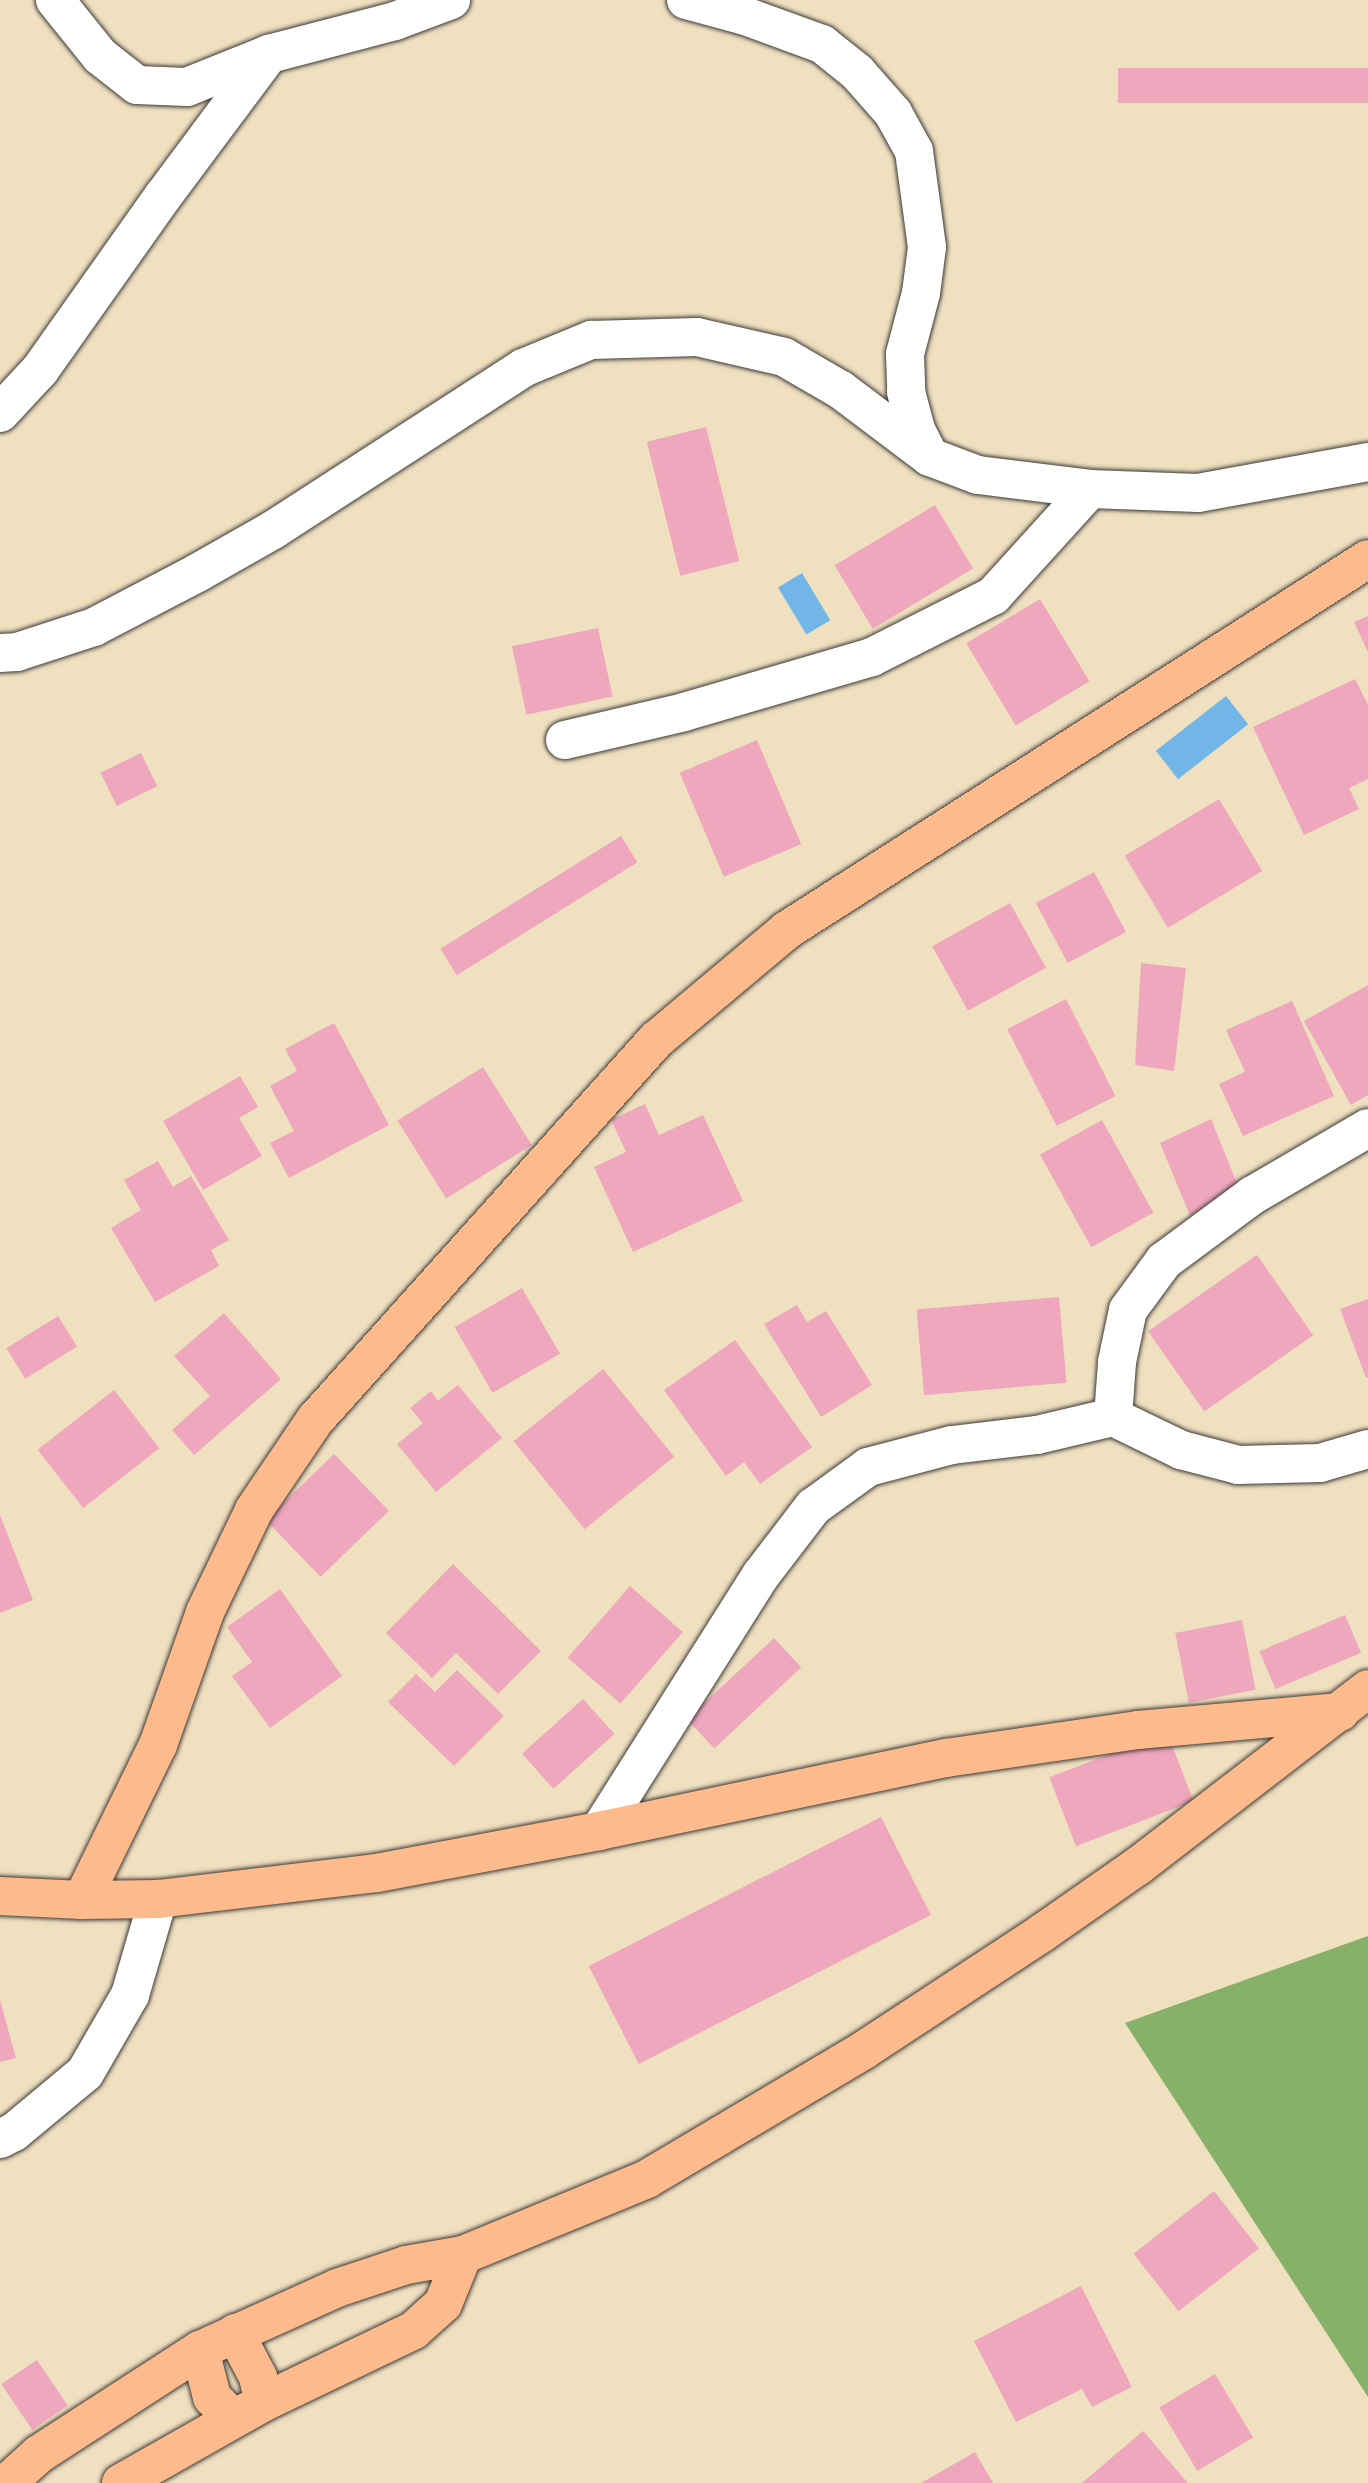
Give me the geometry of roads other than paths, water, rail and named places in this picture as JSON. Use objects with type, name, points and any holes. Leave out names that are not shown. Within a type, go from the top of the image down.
[{"type":"main road","points":[[82,1900],[158,1745],[205,1612],[254,1510],[314,1420],[656,1040],[787,930],[1368,559]]},
{"type":"main road","points":[[0,1896],[82,1900],[158,1899],[377,1873],[599,1831],[946,1758],[1354,1700]]},
{"type":"main road","points":[[8,2483],[50,2446],[200,2350],[235,2333],[337,2288],[406,2265],[463,2255],[647,2179],[864,2050],[1138,1866],[1354,1700]]},
{"type":"main road","points":[[121,2483],[248,2410],[414,2330],[443,2305],[463,2255]]},
{"type":"main road","points":[[235,2333],[258,2376],[248,2410]]},
{"type":"main road","points":[[200,2350],[212,2396],[248,2410]]},
{"type":"street","points":[[55,0],[100,56],[137,85],[187,87],[269,54],[395,21],[451,0]]},
{"type":"street","points":[[686,0],[746,16],[822,44],[857,72],[893,113],[914,151],[927,247],[921,293],[905,354],[906,392],[916,430],[930,457]]},
{"type":"street","points":[[0,413],[40,370],[163,195],[269,54]]},
{"type":"street","points":[[0,653],[17,652],[94,626],[199,572],[273,530],[414,435],[523,368],[591,340],[696,337],[784,357],[841,390],[930,457],[978,475],[1090,489],[1198,493],[1368,462]]},
{"type":"street","points":[[565,740],[684,712],[872,657],[993,596],[1090,489]]},
{"type":"street","points":[[1113,1417],[1117,1362],[1128,1310],[1164,1261],[1253,1195],[1368,1128]]},
{"type":"street","points":[[599,1831],[761,1575],[813,1507],[868,1467],[952,1445],[1037,1435],[1113,1417],[1181,1450],[1238,1465],[1320,1463],[1368,1448]]},
{"type":"street","points":[[0,2139],[14,2132],[85,2073],[130,1995],[158,1899]]},
{"type":"water","points":[[802,573],[830,620],[806,635],[778,587]]},
{"type":"water","points":[[1226,696],[1248,724],[1178,779],[1156,751]]}]
